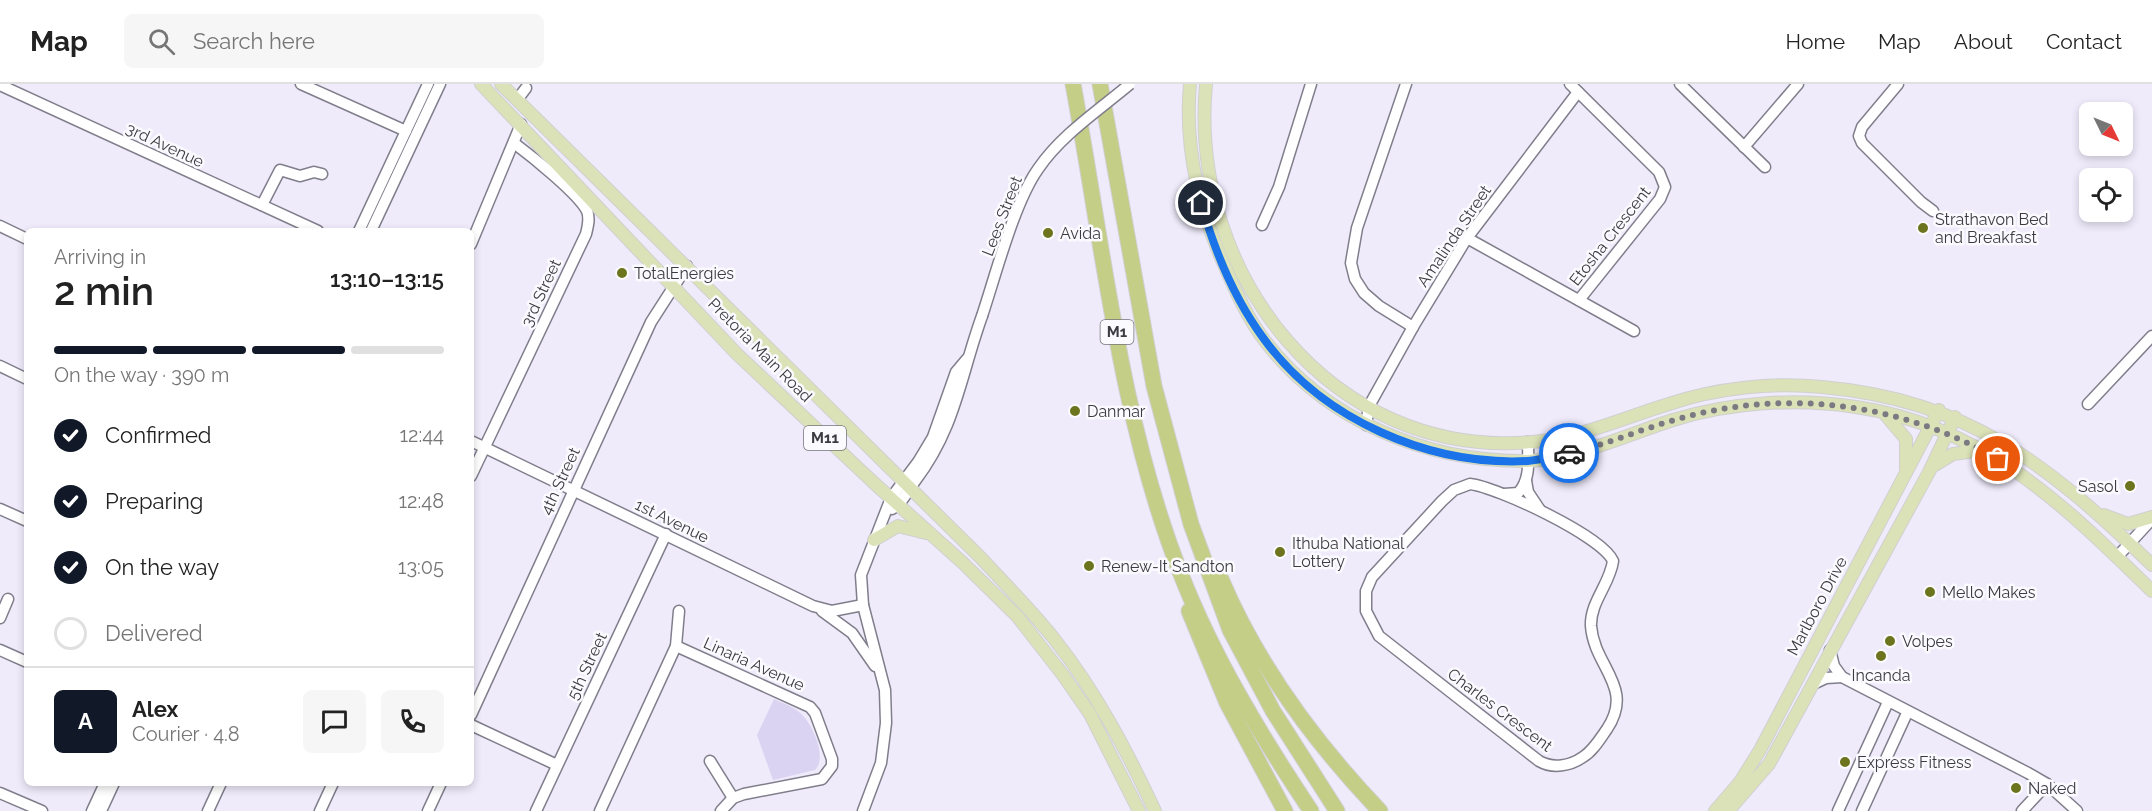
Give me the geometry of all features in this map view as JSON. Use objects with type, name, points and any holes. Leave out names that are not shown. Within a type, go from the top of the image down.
[{"type":"highway","name":"M1","points":[[1073,84],[1126,377],[1156,501],[1181,574],[1229,677],[1270,750],[1311,811]]},
{"type":"highway","name":"M1","points":[[1100,84],[1154,386],[1178,485],[1230,630],[1273,711],[1337,811]]},
{"type":"highway","points":[[1196,536],[1208,548],[1245,630],[1288,698],[1317,740],[1380,811]]},
{"type":"highway","points":[[1181,574],[1184,598],[1204,653],[1259,767],[1285,811]]},
{"type":"main road","name":"Pretoria Main Road","points":[[481,84],[737,354],[1017,616],[1043,647],[1095,723],[1139,811]]},
{"type":"main road","name":"Pretoria Main Road","points":[[501,84],[687,266],[1031,611],[1067,656],[1116,732],[1155,811]]},
{"type":"main road","points":[[1190,84],[1190,153],[1196,186],[1218,253],[1249,317],[1264,340],[1301,382],[1366,425],[1426,448],[1452,454],[1528,461],[1605,444],[1678,419],[1750,404],[1816,404],[1884,413],[1930,426],[1984,450],[2013,467],[2059,503],[2152,591]]},
{"type":"main road","points":[[1206,84],[1204,116],[1210,178],[1224,231],[1244,280],[1278,330],[1307,362],[1336,387],[1395,420],[1440,435],[1489,443],[1528,442],[1584,433],[1671,403],[1728,391],[1771,386],[1820,387],[1858,392],[1939,410],[2016,449],[2054,476],[2152,566]]},
{"type":"main road","name":"Marlboro Drive","points":[[1715,811],[1740,782],[1760,750],[1939,410]]},
{"type":"main road","points":[[1884,413],[1906,439],[1906,472]]},
{"type":"main road","name":"Marlboro Drive","points":[[1728,811],[1768,764],[1929,472],[1955,417]]},
{"type":"main road","points":[[1929,472],[1944,457],[1984,450]]},
{"type":"main road","points":[[2092,509],[2122,524],[2133,524],[2152,518]]},
{"type":"main road","points":[[874,540],[898,526],[914,528],[935,538]]},
{"type":"street","points":[[301,84],[406,131]]},
{"type":"street","points":[[360,228],[428,84]]},
{"type":"street","points":[[372,228],[440,84]]},
{"type":"street","name":"Lees Street","points":[[894,501],[935,452],[949,425],[966,375],[967,359],[1022,200],[1034,175],[1060,142],[1130,84]]},
{"type":"street","points":[[1262,225],[1279,187],[1311,84]]},
{"type":"street","points":[[1406,84],[1357,228],[1351,263],[1355,279],[1364,293],[1379,306],[1413,327]]},
{"type":"street","points":[[1680,84],[1765,167]]},
{"type":"street","points":[[1744,147],[1798,84]]},
{"type":"street","points":[[1898,84],[1862,127],[1859,136],[1862,143],[1921,202],[1933,211]]},
{"type":"street","name":"3rd Avenue","points":[[0,85],[312,228]]},
{"type":"street","points":[[517,100],[526,88]]},
{"type":"street","name":"Amalinda Street","points":[[1369,406],[1467,238],[1574,88]]},
{"type":"street","name":"Etosha Crescent","points":[[1574,88],[1659,172],[1665,187],[1660,200],[1579,300]]},
{"type":"street","points":[[474,237],[521,124]]},
{"type":"street","name":"3rd Street","points":[[474,469],[586,234],[589,219],[584,206],[536,160],[514,143]]},
{"type":"street","points":[[262,205],[280,170],[300,176],[314,172],[322,174]]},
{"type":"street","points":[[0,226],[24,238]]},
{"type":"street","points":[[1467,238],[1634,331]]},
{"type":"street","name":"4th Street","points":[[474,708],[651,322],[673,284],[687,266]]},
{"type":"street","points":[[2088,404],[2152,336]]},
{"type":"street","points":[[0,366],[24,378]]},
{"type":"street","points":[[1366,425],[1369,406]]},
{"type":"street","name":"1st Avenue","points":[[474,442],[813,606],[832,611],[863,605]]},
{"type":"street","points":[[1504,494],[1518,493],[1526,481],[1528,442]]},
{"type":"street","name":"Charles Crescent","points":[[1526,481],[1528,492],[1542,512]]},
{"type":"street","name":"Charles Crescent","points":[[1470,484],[1504,494],[1542,512],[1602,546],[1613,561],[1611,573],[1596,602],[1591,625],[1602,660],[1616,690],[1617,711],[1600,740],[1585,756],[1573,763],[1554,766],[1544,764],[1534,757],[1379,636],[1366,611],[1366,591],[1376,571],[1454,490],[1470,484]]},
{"type":"street","points":[[863,811],[881,763],[886,723],[882,679],[863,605],[861,575],[886,513],[894,501]]},
{"type":"street","points":[[0,509],[24,520]]},
{"type":"street","points":[[2117,557],[2152,518]]},
{"type":"street","name":"5th Street","points":[[536,811],[666,534]]},
{"type":"street","points":[[0,618],[8,599]]},
{"type":"street","points":[[813,606],[852,633],[882,679]]},
{"type":"street","points":[[600,811],[676,646],[679,611]]},
{"type":"street","name":"Linaria Avenue","points":[[676,646],[810,707],[829,750],[832,766],[822,779],[733,798]]},
{"type":"street","points":[[1830,650],[1833,663],[1842,677]]},
{"type":"street","points":[[1,653],[24,661]]},
{"type":"street","points":[[1813,684],[1831,677],[1842,677],[2047,784],[2077,811]]},
{"type":"street","points":[[1841,810],[1888,702]]},
{"type":"street","points":[[1862,811],[1907,712]]},
{"type":"street","points":[[474,726],[557,765]]},
{"type":"street","points":[[710,761],[733,798],[721,811]]},
{"type":"street","points":[[2022,811],[2047,784]]},
{"type":"street","points":[[92,811],[104,786]]},
{"type":"street","points":[[101,811],[113,786]]},
{"type":"street","points":[[208,811],[220,786]]},
{"type":"street","points":[[320,811],[332,786]]},
{"type":"street","points":[[428,811],[440,786]]},
{"type":"street","points":[[0,793],[42,811]]},
{"type":"shaded area","points":[[774,699],[796,710],[809,723],[819,749],[819,764],[815,770],[773,780],[757,735]]},
{"type":"way so far","points":[[1569,453],[1605,444],[1678,419],[1724,408],[1786,402],[1855,407],[1919,422],[1984,450],[1998,459]]},
{"type":"place","name":"Strathavon Bed and Breakfast","points":[[1923,228]]},
{"type":"place","name":"Avida","points":[[1048,233]]},
{"type":"place","name":"TotalEnergies","points":[[622,273]]},
{"type":"place","name":"Danmar","points":[[1075,411]]},
{"type":"place","name":"Sasol","points":[[2130,486]]},
{"type":"place","name":"Ithuba National Lottery","points":[[1280,552]]},
{"type":"place","name":"Renew-It Sandton","points":[[1089,566]]},
{"type":"place","name":"Mello Makes","points":[[1930,592]]},
{"type":"place","name":"Volpes","points":[[1890,641]]},
{"type":"place","name":"Incanda","points":[[1881,656]]},
{"type":"place","name":"Express Fitness","points":[[1845,762]]},
{"type":"place","name":"Naked","points":[[2016,788]]},
{"type":"route","points":[[1201,203],[1218,253],[1249,317],[1264,340],[1301,382],[1328,402],[1386,434],[1452,454],[1528,461],[1569,453]]}]
